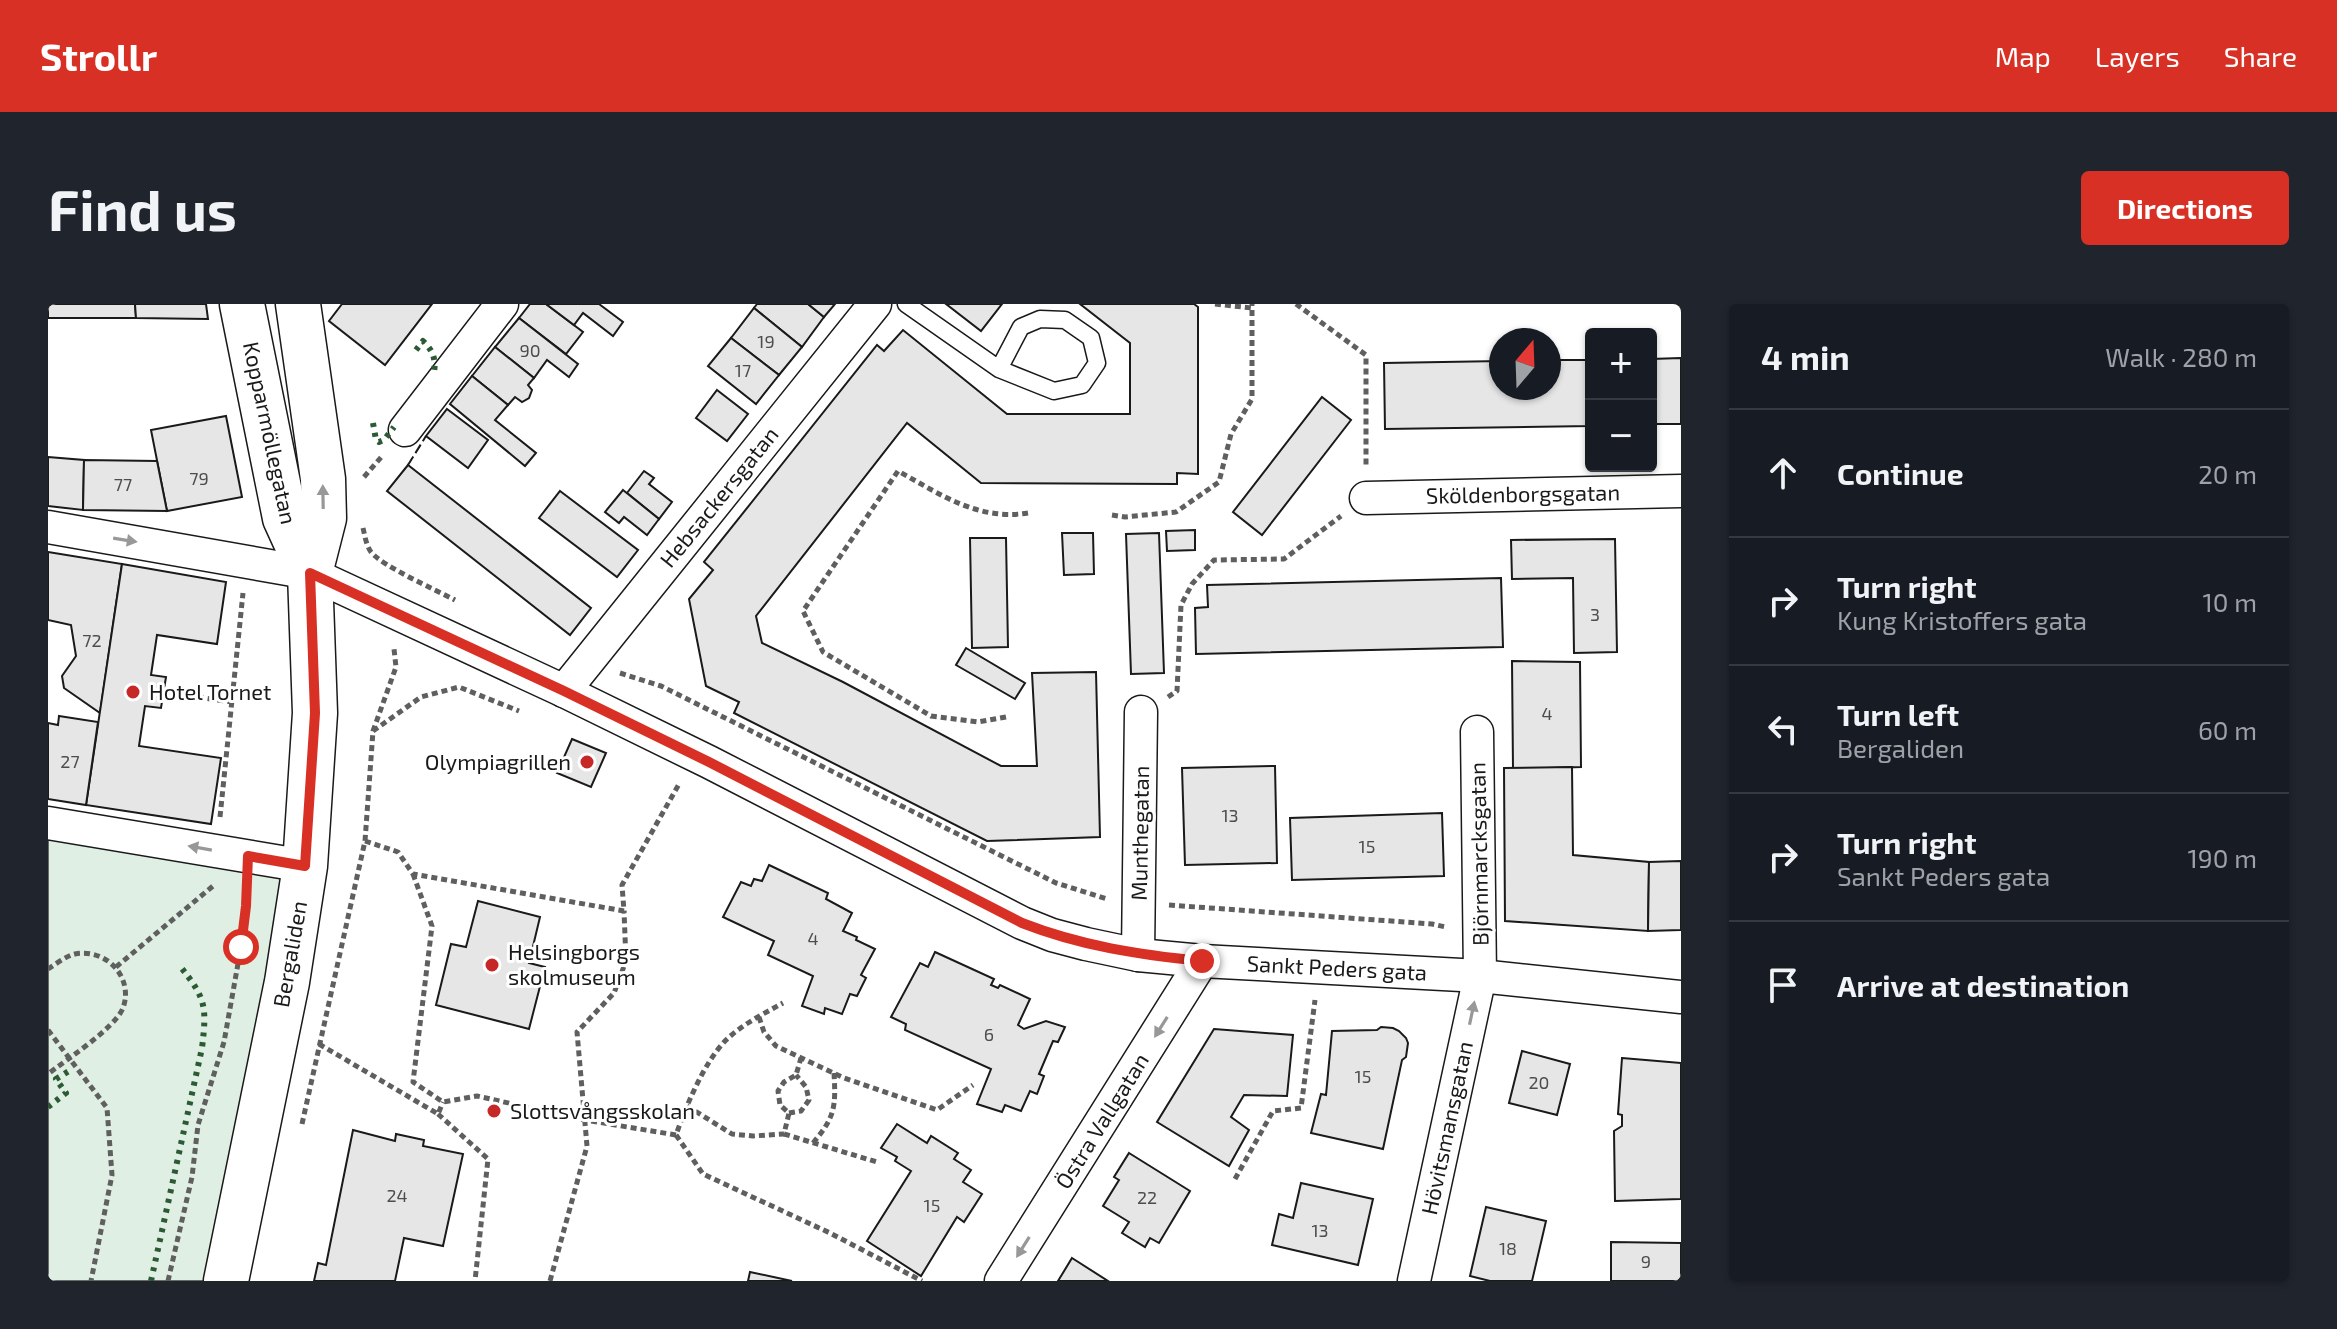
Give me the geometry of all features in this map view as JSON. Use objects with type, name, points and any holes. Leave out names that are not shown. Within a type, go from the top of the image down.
[{"type":"street","name":"Kopparmöllegatan","points":[[242,304],[285,518],[310,573]]},
{"type":"street","name":"Kopparmöllegatan","points":[[298,304],[323,479],[324,518],[310,573]]},
{"type":"street","points":[[405,430],[502,304]]},
{"type":"street","name":"Hebsackersgatan","points":[[564,691],[875,304]]},
{"type":"street","name":"Sköldenborgsgatan","points":[[1366,498],[1681,491]]},
{"type":"street","name":"Sankt Peders gata","points":[[48,527],[310,573],[564,691],[1022,923],[1052,935],[1138,955],[1480,976],[1681,997]]},
{"type":"street","name":"Bergaliden","points":[[226,1281],[281,1010],[305,866],[315,713],[310,573]]},
{"type":"street","name":"Munthegatan","points":[[1138,955],[1141,712]]},
{"type":"street","name":"Björnmarcksgatan","points":[[1477,732],[1480,976]]},
{"type":"street","points":[[48,823],[305,866]]},
{"type":"street","name":"Östra Vallgatan","points":[[1001,1281],[1202,961]]},
{"type":"street","name":"Hövitsmansgatan","points":[[1414,1281],[1480,976]]},
{"type":"lane","points":[[906,304],[999,369],[1054,391],[1082,385],[1097,363],[1091,338],[1065,320],[1040,319],[1021,327],[999,369]]},
{"type":"path","points":[[1112,515],[1125,517],[1176,512],[1219,482],[1231,434],[1252,399],[1252,306],[1215,304]]},
{"type":"path","points":[[1141,712],[1177,691],[1181,605],[1192,584],[1214,560],[1284,559],[1366,498],[1366,355],[1296,304]]},
{"type":"path","points":[[356,486],[405,430]]},
{"type":"path","points":[[1006,717],[978,722],[931,716],[823,652],[803,611],[898,471],[966,508],[1007,516],[1028,513]]},
{"type":"path","points":[[361,518],[372,553],[464,604]]},
{"type":"path","points":[[220,819],[245,579]]},
{"type":"path","points":[[300,1133],[365,841],[373,731],[421,697],[459,687],[529,714]]},
{"type":"path","points":[[168,693],[232,702]]},
{"type":"path","points":[[550,1281],[587,1146],[577,1032],[614,993],[626,961],[622,885],[695,756]]},
{"type":"path","points":[[365,841],[398,852],[413,874],[432,926],[413,1082],[443,1102],[477,1096],[585,1120],[676,1135],[703,1174],[830,1233],[922,1281]]},
{"type":"path","points":[[116,967],[248,856]]},
{"type":"path","points":[[168,1281],[192,1177],[198,1125],[224,1042],[241,947],[248,856]]},
{"type":"path","points":[[413,874],[624,911]]},
{"type":"path","points":[[48,969],[75,954],[92,955],[116,967],[124,979],[126,994],[122,1010],[114,1022],[48,1074]]},
{"type":"path","points":[[1235,1179],[1273,1111],[1301,1108],[1315,999],[1330,1001]]},
{"type":"path","points":[[676,1135],[687,1106],[718,1049],[728,1038],[783,1003]]},
{"type":"path","points":[[759,1017],[764,1032],[776,1046],[834,1073],[937,1110],[973,1085]]},
{"type":"path","points":[[48,1030],[107,1108],[112,1175],[91,1281]]},
{"type":"path","points":[[319,1044],[438,1114],[488,1159],[475,1281]]},
{"type":"path","points":[[789,1113],[780,1105],[778,1091],[784,1082],[796,1075],[801,1058]]},
{"type":"path","points":[[813,1143],[831,1121],[834,1073]]},
{"type":"path","points":[[789,1113],[801,1111],[809,1100],[806,1087],[796,1075]]},
{"type":"path","points":[[438,1114],[443,1102]]},
{"type":"path","points":[[687,1106],[732,1134],[784,1134],[877,1162]]},
{"type":"path","points":[[784,1134],[789,1113]]},
{"type":"green space","points":[[48,823],[305,866],[226,1281],[48,1281]]},
{"type":"building","points":[[48,304],[135,304],[136,318],[48,318]]},
{"type":"building","points":[[135,304],[206,304],[208,319],[136,318]]},
{"type":"building","points":[[342,304],[432,304],[385,365],[329,321]]},
{"type":"building","points":[[530,304],[546,304],[583,332],[566,354],[519,318]]},
{"type":"building","points":[[546,304],[599,304],[623,322],[613,336],[583,313],[574,325]]},
{"type":"building","points":[[757,304],[808,304],[824,317],[802,347],[754,308]]},
{"type":"building","points":[[808,304],[835,304],[824,317]]},
{"type":"building","points":[[946,304],[1002,304],[981,331]]},
{"type":"building","points":[[1080,304],[1194,304],[1198,307],[1198,474],[1177,473],[1177,484],[981,483],[907,423],[756,616],[762,643],[1001,766],[1037,766],[1032,673],[1096,672],[1100,837],[987,841],[734,713],[739,702],[706,686],[689,599],[713,570],[704,562],[877,345],[884,351],[903,330],[1007,414],[1130,414],[1130,343]]},
{"type":"building","points":[[754,308],[802,347],[779,375],[731,338]]},
{"type":"building","points":[[519,318],[578,364],[569,377],[547,360],[534,378],[495,347]]},
{"type":"building","points":[[731,338],[779,375],[756,404],[708,366]]},
{"type":"building","points":[[495,347],[534,378],[528,385],[532,390],[529,398],[522,402],[515,397],[508,405],[472,376]]},
{"type":"building","points":[[1681,358],[1681,424],[1657,424],[1657,359]]},
{"type":"building","points":[[1561,360],[1585,360],[1585,426],[1385,429],[1384,363],[1489,361],[1489,400],[1561,400]]},
{"type":"building","points":[[472,376],[508,405],[495,420],[536,453],[525,466],[450,404]]},
{"type":"building","points":[[717,390],[748,414],[727,441],[696,418]]},
{"type":"building","points":[[1322,397],[1351,420],[1262,535],[1233,512]]},
{"type":"building","points":[[447,409],[488,440],[468,468],[426,436]]},
{"type":"building","points":[[226,416],[242,497],[167,511],[151,430]]},
{"type":"building","points":[[48,457],[84,460],[83,510],[48,506]]},
{"type":"building","points":[[84,460],[157,461],[167,511],[83,510]]},
{"type":"building","points":[[408,465],[591,608],[570,635],[387,491]]},
{"type":"building","points":[[644,471],[654,478],[649,484],[672,502],[659,519],[627,493]]},
{"type":"building","points":[[623,490],[659,519],[647,535],[624,517],[619,523],[605,512]]},
{"type":"building","points":[[560,491],[638,550],[617,577],[539,518]]},
{"type":"building","points":[[1195,530],[1195,550],[1167,551],[1166,531]]},
{"type":"building","points":[[1062,533],[1093,533],[1094,574],[1064,575]]},
{"type":"building","points":[[1159,533],[1164,673],[1131,674],[1126,534]]},
{"type":"building","points":[[970,538],[1006,538],[1008,647],[972,648]]},
{"type":"building","points":[[1615,539],[1617,652],[1574,653],[1573,578],[1512,579],[1511,540]]},
{"type":"building","points":[[48,552],[122,564],[100,713],[64,688],[62,676],[76,656],[71,625],[48,620]]},
{"type":"building","name":"Hotel Tornet","points":[[122,564],[226,582],[217,644],[157,635],[151,675],[166,677],[161,708],[145,706],[139,746],[221,758],[211,824],[86,805]]},
{"type":"building","points":[[1501,578],[1503,647],[1196,654],[1195,608],[1208,607],[1207,585]]},
{"type":"building","points":[[966,648],[1025,683],[1015,699],[956,665]]},
{"type":"building","points":[[1512,661],[1580,662],[1581,767],[1513,769]]},
{"type":"building","points":[[59,716],[98,722],[86,805],[48,799],[48,723],[58,725]]},
{"type":"building","points":[[572,739],[606,753],[591,787],[557,773]]},
{"type":"building","points":[[1275,766],[1277,863],[1185,865],[1182,768]]},
{"type":"building","points":[[1572,767],[1573,855],[1649,862],[1648,931],[1505,921],[1504,768]]},
{"type":"building","points":[[1442,813],[1444,876],[1292,880],[1290,818]]},
{"type":"building","points":[[1681,861],[1681,930],[1648,931],[1649,862]]},
{"type":"building","points":[[769,865],[828,893],[826,899],[852,913],[843,931],[875,949],[861,975],[866,978],[857,996],[850,994],[842,1014],[825,1008],[824,1014],[802,1006],[813,976],[768,955],[774,941],[723,917],[741,882],[751,886],[754,879],[762,881]]},
{"type":"building","name":"Helsingborgs skolmuseum","points":[[478,901],[540,917],[529,963],[545,967],[529,1029],[436,1005],[451,944],[466,947]]},
{"type":"building","points":[[935,952],[994,979],[991,985],[998,988],[1000,985],[1030,999],[1018,1025],[1024,1029],[1046,1021],[1065,1027],[1058,1042],[1053,1041],[1039,1074],[1044,1076],[1037,1094],[1030,1091],[1021,1111],[1005,1105],[1002,1112],[977,1104],[991,1069],[905,1030],[906,1024],[891,1017],[920,963],[928,967]]},
{"type":"building","points":[[1381,1027],[1399,1031],[1408,1043],[1383,1149],[1311,1133],[1321,1094],[1326,1095],[1332,1031],[1377,1030]]},
{"type":"building","points":[[1214,1029],[1293,1035],[1287,1096],[1244,1095],[1231,1117],[1249,1130],[1229,1166],[1157,1122]]},
{"type":"building","points":[[1522,1051],[1570,1064],[1557,1115],[1509,1103]]},
{"type":"building","points":[[1622,1058],[1681,1063],[1681,1199],[1615,1201],[1614,1131],[1622,1126],[1622,1115],[1618,1114]]},
{"type":"building","points":[[897,1124],[927,1143],[931,1136],[958,1153],[954,1159],[971,1170],[963,1182],[982,1194],[964,1222],[957,1217],[921,1276],[867,1241],[911,1171],[895,1161],[897,1157],[881,1148]]},
{"type":"building","name":"Slottsvångsskolan","points":[[353,1130],[395,1141],[396,1134],[424,1140],[423,1146],[463,1154],[443,1246],[404,1238],[395,1281],[314,1281],[318,1263],[326,1265]]},
{"type":"building","points":[[1129,1153],[1190,1191],[1159,1243],[1150,1238],[1145,1247],[1122,1233],[1129,1222],[1103,1206],[1119,1180],[1114,1177]]},
{"type":"building","points":[[1301,1183],[1373,1199],[1358,1265],[1272,1245],[1279,1214],[1293,1218]]},
{"type":"building","points":[[1486,1207],[1546,1221],[1532,1281],[1490,1281],[1470,1276]]},
{"type":"building","points":[[1611,1242],[1681,1243],[1681,1281],[1611,1281]]},
{"type":"building","points":[[1072,1258],[1108,1281],[1058,1281]]},
{"type":"building","points":[[750,1272],[792,1281],[748,1281]]},
{"type":"hedge","points":[[416,350],[423,341],[429,348],[434,359],[434,373]]},
{"type":"hedge","points":[[373,423],[379,442],[394,427]]},
{"type":"hedge","points":[[151,1281],[204,1034],[202,1003],[195,986],[179,965]]},
{"type":"hedge","points":[[48,1107],[66,1093],[56,1079],[69,1071]]},
{"type":"fence","points":[[408,465],[426,436]]},
{"type":"place","name":"Hotel Tornet","points":[[133,692]]},
{"type":"place","name":"Olympiagrillen","points":[[587,762]]},
{"type":"place","name":"Helsingborgs skolmuseum","points":[[492,965]]},
{"type":"place","name":"Slottsvångsskolan","points":[[494,1111]]},
{"type":"route","points":[[241,947],[248,856],[305,866],[315,713],[310,573],[709,762],[1022,923],[1052,935],[1138,955],[1202,961]]}]
